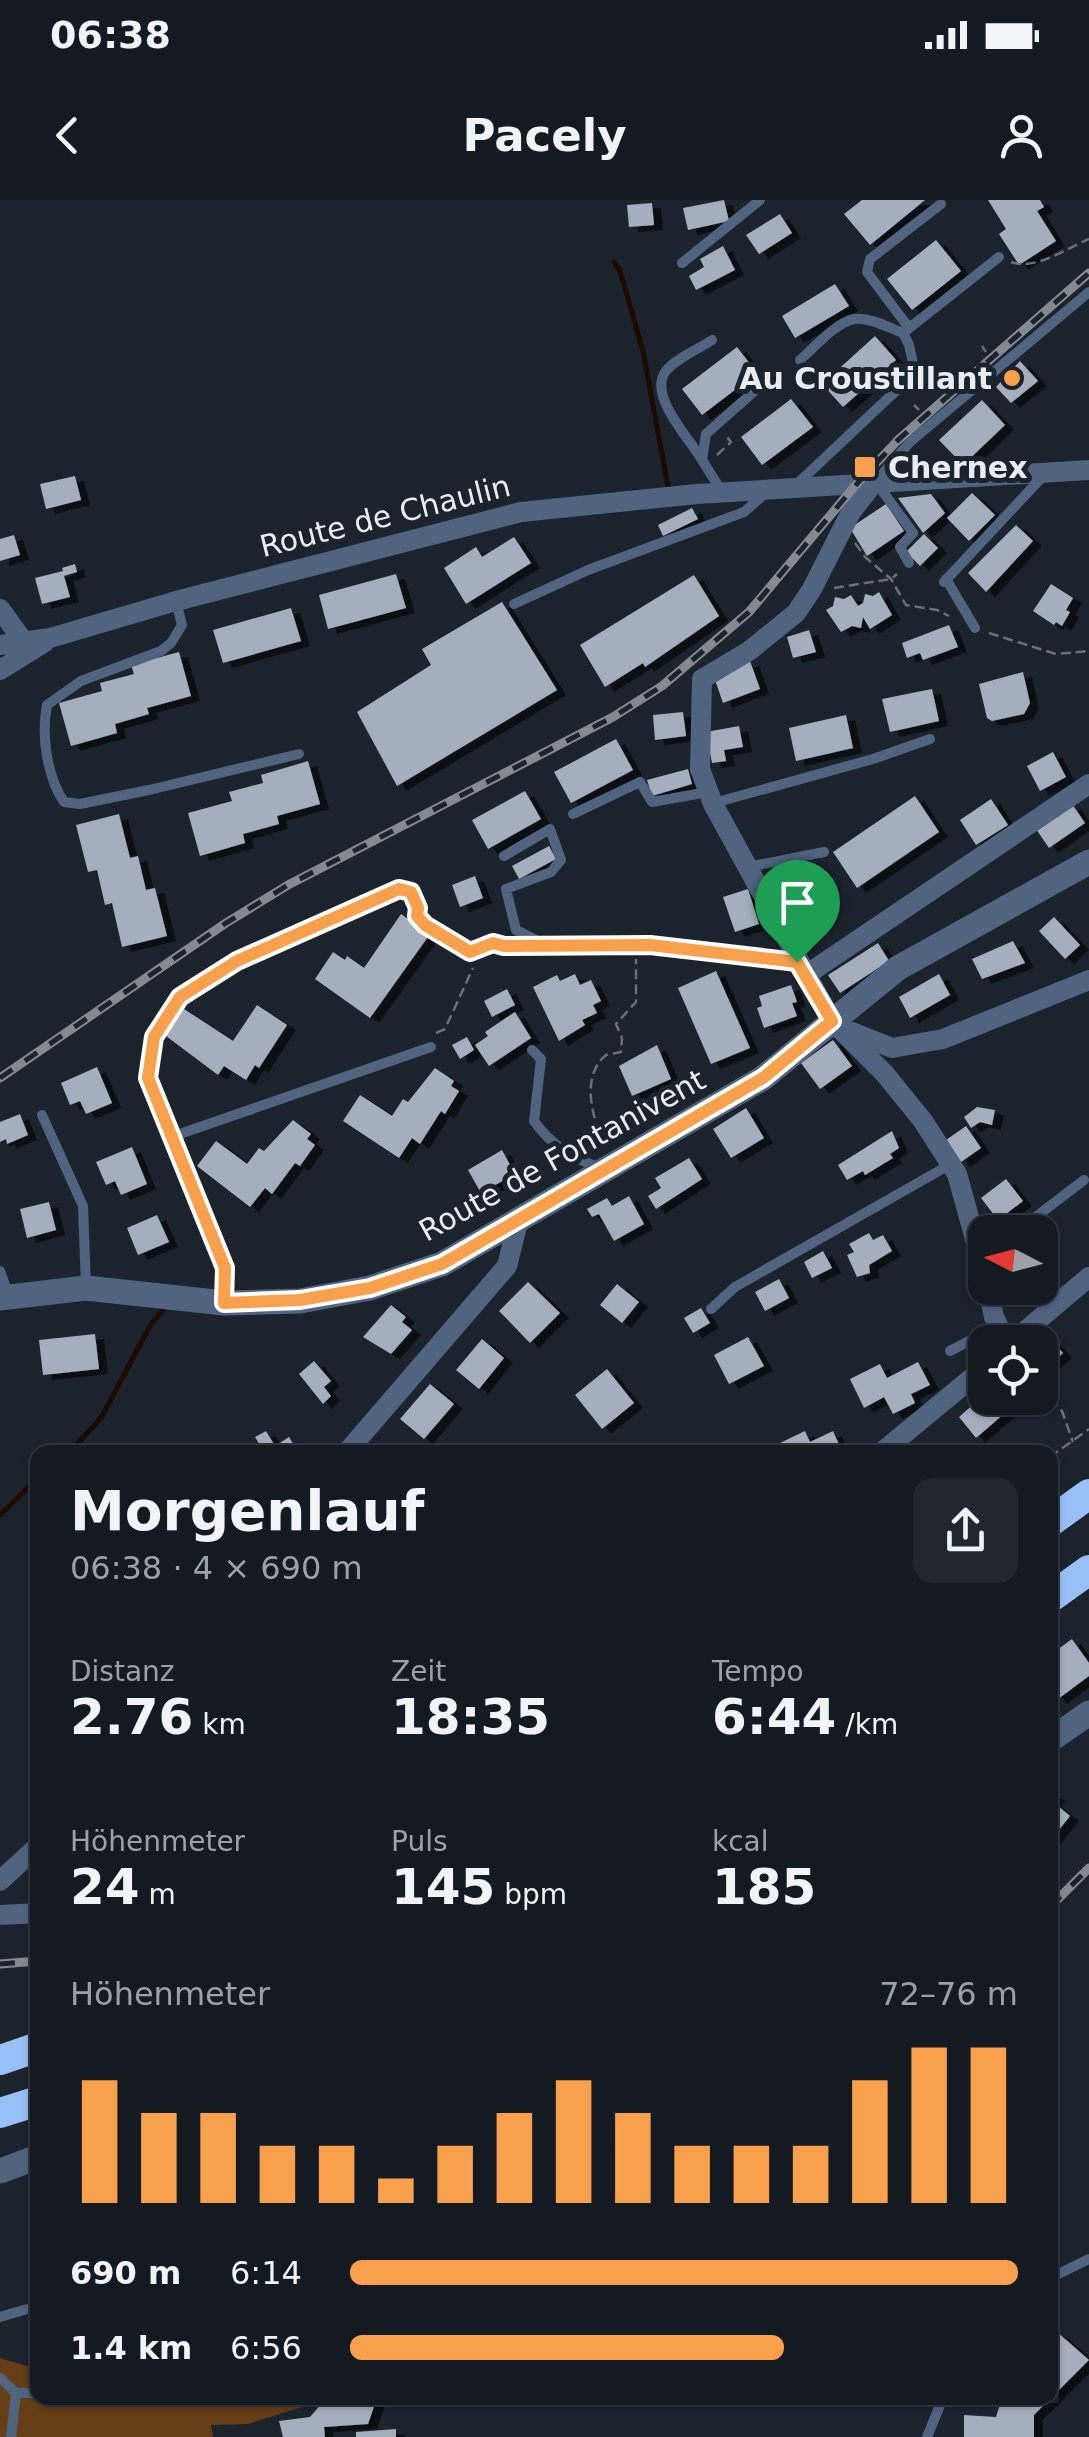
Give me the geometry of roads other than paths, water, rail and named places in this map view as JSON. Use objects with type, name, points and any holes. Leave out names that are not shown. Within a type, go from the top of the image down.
[{"type":"highway","points":[[1058,1516],[1089,1494]]},
{"type":"highway","points":[[1058,1592],[1089,1570]]},
{"type":"highway","points":[[0,2060],[30,2050]]},
{"type":"highway","points":[[0,2113],[30,2104]]},
{"type":"street","name":"Route de Chaulin","points":[[0,645],[50,638],[463,524],[521,512],[723,493],[1089,470]]},
{"type":"street","points":[[875,485],[844,525],[796,613],[749,651],[702,679],[700,769],[710,798],[832,1021],[885,1074],[923,1121],[951,1164],[970,1215]]},
{"type":"street","points":[[0,609],[24,642]]},
{"type":"street","points":[[0,670],[50,638]]},
{"type":"street","points":[[802,968],[1089,784]]},
{"type":"street","name":"Route de Fontanivent","points":[[4,1297],[86,1288],[224,1303],[300,1300],[370,1288],[442,1264],[763,1078],[898,968],[1089,862]]},
{"type":"street","points":[[832,1021],[862,1038],[892,1048],[943,1040],[1089,980]]},
{"type":"street","points":[[353,1445],[507,1266],[518,1222]]},
{"type":"street","points":[[1030,1325],[1089,1277]]},
{"type":"street","points":[[890,1445],[968,1381]]},
{"type":"street","points":[[1058,1734],[1089,1713]]},
{"type":"street","points":[[0,1881],[30,1853]]},
{"type":"street","points":[[0,1916],[30,1914]]},
{"type":"street","points":[[0,2171],[30,2160]]},
{"type":"lane","points":[[682,264],[760,200]]},
{"type":"lane","points":[[792,490],[900,387],[914,368],[906,331],[868,272],[870,259],[941,204]]},
{"type":"lane","points":[[906,331],[999,257]]},
{"type":"lane","points":[[910,563],[900,546],[913,533],[875,485],[910,442],[1089,292]]},
{"type":"lane","points":[[800,360],[854,319],[906,331]]},
{"type":"lane","points":[[712,340],[666,370],[661,384],[662,401],[723,493]]},
{"type":"lane","points":[[702,460],[706,434],[769,378]]},
{"type":"lane","points":[[975,628],[945,580],[1046,474]]},
{"type":"lane","points":[[514,604],[588,570],[744,512],[770,491]]},
{"type":"lane","points":[[176,601],[182,625],[171,644],[81,681],[47,705],[49,761],[54,788],[64,802],[80,804],[149,790],[299,754]]},
{"type":"lane","points":[[573,814],[640,782],[652,802],[710,798],[873,759],[930,739]]},
{"type":"lane","points":[[504,856],[550,829],[561,860],[551,872],[506,889],[516,930],[544,944]]},
{"type":"lane","points":[[747,867],[824,852]]},
{"type":"lane","points":[[224,1303],[225,1268],[148,1078],[154,1037],[180,997],[237,961],[399,889]]},
{"type":"lane","points":[[470,952],[493,943],[636,945],[802,968]]},
{"type":"lane","points":[[174,1136],[431,1047]]},
{"type":"lane","points":[[532,1050],[541,1058],[534,1121],[560,1150],[611,1167]]},
{"type":"lane","points":[[42,1115],[83,1206],[86,1288]]},
{"type":"lane","points":[[711,1309],[735,1288],[951,1164]]},
{"type":"lane","points":[[1038,1215],[1084,1180]]},
{"type":"lane","points":[[0,1271],[4,1297]]},
{"type":"lane","points":[[950,1351],[968,1342]]},
{"type":"lane","points":[[1058,2274],[1089,2258]]},
{"type":"lane","points":[[0,2317],[30,2308]]},
{"type":"lane","points":[[0,2378],[16,2393],[30,2393]]},
{"type":"lane","points":[[12,2437],[16,2393]]},
{"type":"lane","points":[[927,2437],[939,2405]]},
{"type":"waterway","points":[[614,262],[643,351],[669,492]]},
{"type":"waterway","points":[[76,1445],[101,1418],[150,1326],[163,1310]]},
{"type":"waterway","points":[[0,1515],[30,1486]]},
{"type":"railway","points":[[0,1078],[288,885],[613,717],[662,686],[749,612],[898,440],[1089,273]]},
{"type":"railway","points":[[1058,1899],[1089,1868]]},
{"type":"railway","points":[[0,1964],[30,1962]]},
{"type":"place","name":"Au Croustillant","points":[[1012,378]]},
{"type":"place","name":"Chernex","points":[[865,467]]}]
